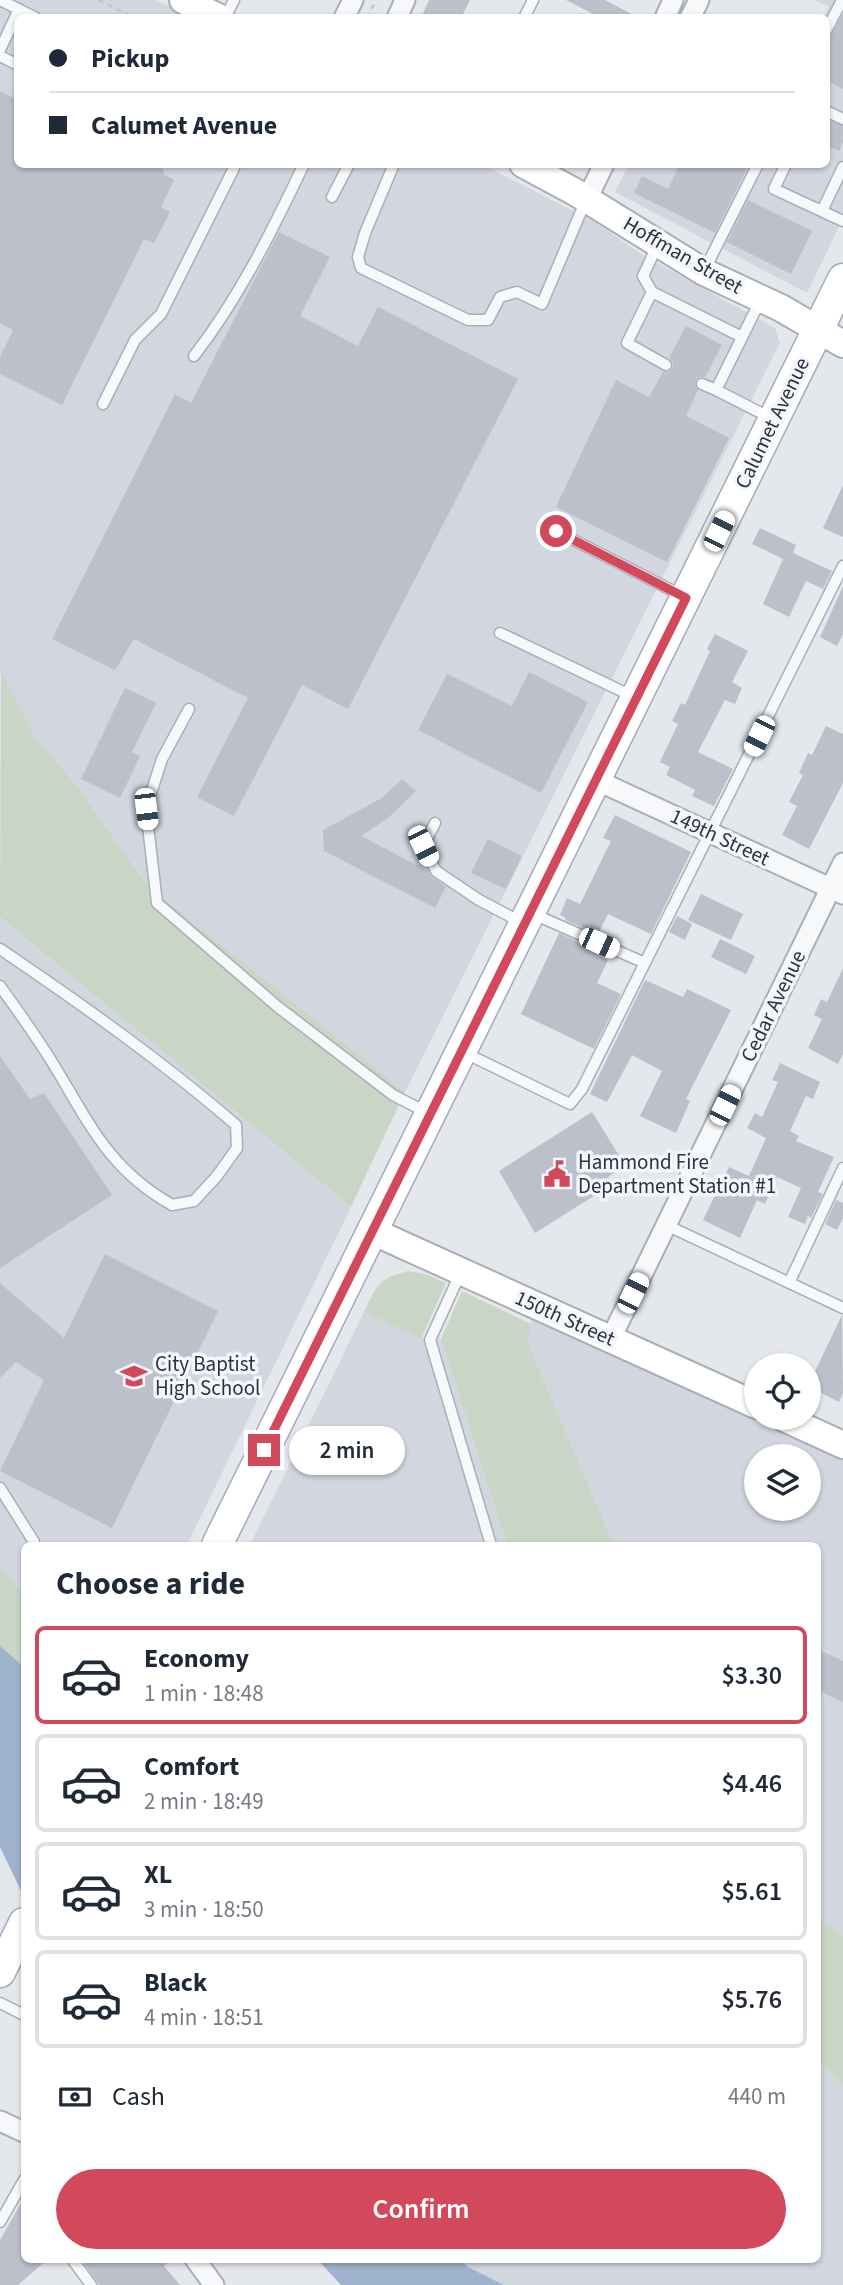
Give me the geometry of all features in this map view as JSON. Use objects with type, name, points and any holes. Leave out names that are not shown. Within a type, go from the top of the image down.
[{"type":"main road","name":"Calumet Avenue","points":[[219,1542],[774,419],[831,337],[843,279]]},
{"type":"main road","points":[[4,1963],[21,1929]]},
{"type":"street","points":[[183,0],[212,14]]},
{"type":"street","name":"Hoffman Street","points":[[530,168],[587,199],[704,272],[831,337]]},
{"type":"street","points":[[587,199],[602,168]]},
{"type":"street","name":"149th Street","points":[[596,779],[837,891]]},
{"type":"street","name":"Cedar Avenue","points":[[611,1338],[837,891],[843,863]]},
{"type":"street","name":"150th Street","points":[[374,1232],[744,1399]]},
{"type":"street","points":[[811,1430],[843,1444]]},
{"type":"street","points":[[0,2121],[21,2131]]},
{"type":"street","points":[[197,2263],[214,2285]]},
{"type":"lane","points":[[0,0],[28,14]]},
{"type":"lane","points":[[830,23],[842,0]]},
{"type":"lane","points":[[17,14],[19,9]]},
{"type":"lane","points":[[0,50],[14,20]]},
{"type":"lane","points":[[822,211],[843,167]]},
{"type":"lane","points":[[103,404],[135,340],[161,314],[231,168]]},
{"type":"lane","points":[[194,356],[219,323],[276,223],[302,168]]},
{"type":"lane","points":[[332,197],[347,168]]},
{"type":"lane","points":[[392,168],[365,233],[358,257],[361,268],[468,320],[488,320],[500,297],[517,292],[542,304],[587,199]]},
{"type":"lane","points":[[704,272],[756,168]]},
{"type":"lane","points":[[784,168],[774,189],[843,221]]},
{"type":"lane","points":[[658,244],[643,276],[652,292],[743,337]]},
{"type":"lane","points":[[652,292],[627,343],[666,365]]},
{"type":"lane","points":[[716,390],[761,299]]},
{"type":"lane","points":[[702,384],[774,419]]},
{"type":"lane","points":[[556,531],[686,598]]},
{"type":"lane","points":[[462,1052],[570,1104],[582,1089],[843,566]]},
{"type":"lane","points":[[500,633],[637,698]]},
{"type":"lane","points":[[189,709],[162,759],[146,809],[158,903],[289,1015],[393,1095],[431,1115]]},
{"type":"lane","points":[[435,823],[423,846],[436,871],[479,900],[645,963]]},
{"type":"lane","points":[[0,949],[63,991],[174,1073],[236,1125],[237,1148],[217,1176],[194,1201],[172,1205],[151,1194],[125,1171],[97,1140],[38,1040],[0,986]]},
{"type":"lane","points":[[789,1283],[843,1168]]},
{"type":"lane","points":[[666,1225],[843,1308]]},
{"type":"lane","points":[[462,1270],[430,1340],[490,1542]]},
{"type":"lane","points":[[0,1488],[34,1542]]},
{"type":"lane","points":[[0,2003],[21,2014]]},
{"type":"lane","points":[[0,2222],[21,2195]]},
{"type":"lane","points":[[75,2263],[91,2285]]},
{"type":"path","points":[[99,0],[126,14]]},
{"type":"shaded area","points":[[0,0],[156,0],[186,14],[14,14],[14,168],[489,168],[593,221],[643,255],[775,328],[780,343],[405,1092],[147,885],[74,782],[36,739],[0,672]]},
{"type":"shaded area","points":[[815,0],[843,0],[843,218],[807,293],[615,192],[627,168],[830,168],[830,14],[825,14],[829,7]]},
{"type":"shaded area","name":"City Baptist High School","points":[[0,917],[351,1207],[188,1542],[21,1542],[21,1591],[0,1565]]},
{"type":"shaded area","points":[[534,1304],[744,1412],[744,1430],[808,1430],[843,1446],[843,1936],[821,1919],[821,1542],[613,1542],[528,1343]]},
{"type":"shaded area","points":[[364,1312],[421,1339],[441,1339],[506,1542],[251,1542]]},
{"type":"shaded area","points":[[821,2064],[843,2084],[843,2285],[504,2285],[464,2263],[821,2263]]},
{"type":"green space","points":[[1,671],[36,739],[74,782],[147,885],[405,1092],[351,1207],[0,917]]},
{"type":"green space","points":[[408,1271],[425,1274],[446,1283],[421,1339],[364,1312],[372,1295],[384,1280]]},
{"type":"green space","points":[[462,1291],[531,1324],[528,1343],[613,1542],[506,1542],[441,1339]]},
{"type":"green space","points":[[0,1565],[21,1591],[21,1664],[0,1646]]},
{"type":"green space","points":[[821,1919],[843,1936],[843,2084],[821,2064]]},
{"type":"water","points":[[0,1646],[21,1664],[21,1891],[0,1847]]},
{"type":"water","points":[[321,2263],[464,2263],[504,2285],[341,2285]]},
{"type":"building","points":[[429,0],[470,0],[463,14],[423,14]]},
{"type":"building","points":[[566,0],[605,0],[631,14],[593,14]]},
{"type":"building","points":[[843,14],[843,89],[830,82],[830,36]]},
{"type":"building","points":[[0,91],[14,98],[14,168],[161,168],[164,170],[163,174],[174,180],[161,207],[170,212],[154,243],[144,239],[62,405],[0,374],[0,357],[13,330],[0,323]]},
{"type":"building","points":[[830,121],[843,126],[843,142],[839,151],[830,147]]},
{"type":"building","points":[[678,168],[747,168],[715,233],[634,193],[642,176],[668,189]]},
{"type":"building","points":[[748,200],[812,231],[791,274],[727,242]]},
{"type":"building","points":[[279,232],[330,257],[300,316],[358,346],[378,307],[518,379],[348,709],[302,685],[234,816],[197,797],[248,698],[134,639],[115,670],[52,639],[175,394],[191,403]]},
{"type":"building","points":[[686,326],[722,345],[705,377],[696,380],[695,386],[698,390],[686,416],[729,438],[667,562],[556,507],[616,380],[649,397],[663,372],[669,372],[673,368],[673,362],[669,358]]},
{"type":"building","points":[[843,485],[843,537],[823,528]]},
{"type":"building","points":[[760,528],[796,545],[793,553],[832,571],[823,589],[806,581],[789,617],[763,604],[783,559],[752,544]]},
{"type":"building","points":[[843,586],[843,634],[837,646],[820,637]]},
{"type":"building","points":[[715,634],[748,651],[732,682],[742,688],[735,704],[725,700],[698,752],[733,769],[714,806],[692,796],[695,790],[666,775],[670,767],[660,762],[678,724],[672,721],[681,703],[685,705]]},
{"type":"building","points":[[529,672],[588,702],[541,793],[418,730],[447,674],[512,706]]},
{"type":"building","points":[[125,688],[156,703],[132,752],[140,756],[120,798],[81,779]]},
{"type":"building","points":[[826,726],[843,734],[843,783],[809,849],[782,835],[797,806],[789,802],[803,775],[799,773],[808,753],[812,755]]},
{"type":"building","points":[[402,779],[416,791],[388,818],[361,836],[428,871],[446,887],[435,908],[324,851],[323,830],[382,798]]},
{"type":"building","points":[[615,815],[691,852],[651,934],[608,914],[598,934],[565,920],[566,918],[560,915],[567,898],[580,904],[611,841],[603,838]]},
{"type":"building","points":[[488,839],[522,856],[506,889],[471,873]]},
{"type":"building","points":[[701,894],[743,914],[731,940],[688,920]]},
{"type":"building","points":[[677,916],[692,924],[685,940],[669,932]]},
{"type":"building","points":[[559,933],[591,948],[590,951],[608,960],[597,983],[621,994],[594,1049],[521,1014]]},
{"type":"building","points":[[720,939],[755,956],[746,974],[711,957]]},
{"type":"building","points":[[843,968],[843,1054],[838,1064],[808,1048],[822,1019],[814,1015],[821,999],[827,1002]]},
{"type":"building","points":[[645,980],[683,997],[687,989],[731,1010],[686,1099],[690,1101],[676,1133],[640,1116],[662,1071],[632,1055],[607,1102],[590,1094]]},
{"type":"building","points":[[0,1056],[30,1099],[44,1093],[112,1195],[0,1268]]},
{"type":"building","points":[[780,1063],[820,1082],[813,1099],[806,1096],[790,1131],[799,1136],[796,1141],[834,1157],[818,1192],[823,1194],[805,1224],[788,1217],[801,1188],[777,1177],[765,1204],[757,1200],[740,1238],[703,1220],[729,1167],[749,1176],[766,1138],[747,1128],[755,1113],[762,1117],[778,1082],[772,1080]]},
{"type":"building","name":"Hammond Fire Department Station #1","points":[[592,1112],[625,1165],[608,1177],[613,1184],[535,1233],[499,1171]]},
{"type":"building","points":[[836,1200],[843,1203],[843,1218],[837,1230],[825,1224]]},
{"type":"building","points":[[105,1254],[218,1311],[112,1528],[0,1471],[44,1380],[16,1362],[0,1378],[0,1283],[64,1338]]},
{"type":"building","points":[[842,1315],[843,1393],[839,1402],[821,1393],[821,1359]]},
{"type":"building","points":[[821,1651],[843,1661],[843,1702],[821,1692]]},
{"type":"building","points":[[21,2203],[21,2263],[43,2263],[18,2285],[0,2285],[0,2240]]},
{"type":"building","points":[[84,2263],[167,2263],[164,2266],[180,2285],[99,2285]]},
{"type":"place","name":"Hammond Fire Department Station #1","points":[[557,1174]]},
{"type":"place","name":"City Baptist High School","points":[[134,1376]]},
{"type":"route","points":[[264,1450],[686,598],[556,531]]}]
